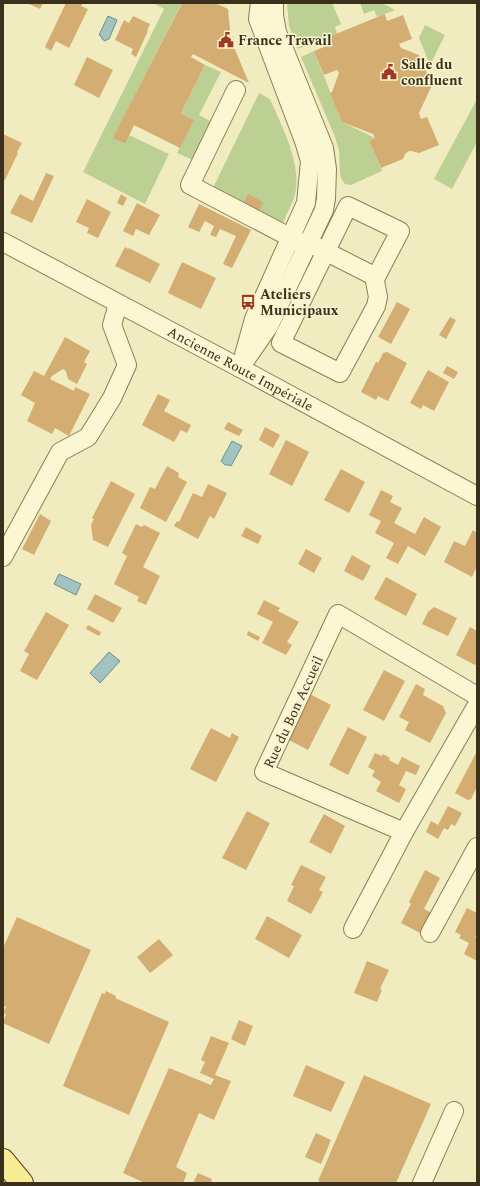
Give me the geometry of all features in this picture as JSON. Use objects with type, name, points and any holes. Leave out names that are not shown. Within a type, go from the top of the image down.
[{"type":"main road","points":[[3,1160],[22,1183]]},
{"type":"street","points":[[240,368],[254,319],[306,203],[310,161],[304,141],[258,19],[260,3]]},
{"type":"street","points":[[240,368],[269,326],[324,210],[326,199],[327,169],[324,148],[277,32],[274,15],[274,3]]},
{"type":"street","points":[[236,90],[190,185],[290,238],[326,251],[376,277]]},
{"type":"street","points":[[348,206],[400,231],[376,277],[375,281],[378,292],[376,306],[340,373],[281,342],[348,206]]},
{"type":"street","name":"Ancienne Route Impériale","points":[[3,242],[477,496]]},
{"type":"street","points":[[3,557],[60,452],[88,437],[112,398],[127,365],[112,325],[118,304]]},
{"type":"street","name":"Rue du Bon Accueil","points":[[404,832],[264,772],[338,614],[477,696]]},
{"type":"street","points":[[353,929],[404,832],[477,705]]},
{"type":"street","points":[[430,933],[477,847]]},
{"type":"street","points":[[422,1183],[454,1111]]},
{"type":"green space","points":[[153,3],[181,4],[114,138],[124,144],[129,135],[169,154],[145,204],[83,172],[164,9]]},
{"type":"green space","points":[[287,3],[332,3],[341,24],[335,27],[337,34],[298,49],[289,26]]},
{"type":"green space","points":[[360,3],[382,3],[395,10],[377,17],[374,10],[364,14]]},
{"type":"green space","points":[[425,25],[445,35],[430,65],[419,38]]},
{"type":"green space","points":[[314,51],[342,122],[375,138],[369,141],[382,171],[351,185],[345,184],[342,180],[340,174],[339,150],[335,137],[301,57]]},
{"type":"green space","points":[[205,65],[221,72],[199,115],[212,122],[193,160],[177,153],[194,120],[181,113]]},
{"type":"green space","points":[[259,93],[270,99],[286,134],[294,160],[296,186],[294,198],[283,223],[213,188]]},
{"type":"green space","points":[[477,99],[477,142],[452,189],[434,179]]},
{"type":"water","points":[[108,16],[117,20],[109,39],[105,41],[99,35]]},
{"type":"water","points":[[232,441],[242,446],[231,466],[225,465],[221,461]]},
{"type":"water","points":[[59,574],[81,584],[76,595],[54,584]]},
{"type":"water","points":[[109,652],[120,661],[100,683],[90,673]]},
{"type":"building","points":[[27,3],[43,3],[40,9]]},
{"type":"building","points":[[66,3],[83,3],[81,6],[88,9],[69,48],[56,41],[51,51],[45,47]]},
{"type":"building","points":[[182,3],[215,3],[228,9],[231,40],[249,83],[193,54],[191,57],[205,65],[181,113],[194,120],[180,148],[134,125],[125,144],[113,138]]},
{"type":"building","points":[[385,14],[387,21],[403,15],[412,39],[399,44],[401,48],[419,55],[432,85],[419,113],[421,119],[427,117],[439,145],[419,153],[409,151],[405,154],[403,159],[381,168],[369,141],[375,138],[373,134],[342,122],[330,93],[332,92],[339,73],[337,70],[324,75],[314,51],[329,45],[326,38]]},
{"type":"building","points":[[133,16],[150,24],[136,57],[131,54],[133,49],[115,40],[124,20],[129,23]]},
{"type":"building","points":[[87,57],[113,70],[99,98],[74,85]]},
{"type":"building","points":[[3,134],[22,143],[5,180],[3,179]]},
{"type":"building","points":[[46,173],[54,176],[32,223],[10,213],[20,194],[33,201]]},
{"type":"building","points":[[121,194],[127,198],[123,206],[117,203]]},
{"type":"building","points":[[248,194],[263,202],[259,211],[243,204]]},
{"type":"building","points":[[87,199],[111,212],[98,238],[87,233],[89,228],[76,222]]},
{"type":"building","points":[[137,203],[160,215],[149,235],[136,229],[133,236],[123,231]]},
{"type":"building","points":[[199,204],[251,230],[232,268],[223,264],[236,236],[220,229],[216,237],[210,235],[214,226],[205,221],[199,232],[188,227]]},
{"type":"building","points":[[125,247],[160,264],[150,283],[115,266]]},
{"type":"building","points":[[182,262],[216,278],[201,309],[168,293]]},
{"type":"building","points":[[397,302],[410,309],[391,344],[378,337]]},
{"type":"building","points":[[450,317],[456,320],[446,339],[439,335]]},
{"type":"building","points":[[65,337],[90,351],[84,362],[87,364],[77,384],[68,379],[66,371],[63,369],[50,379],[74,391],[75,387],[90,394],[69,436],[55,428],[52,434],[27,421],[35,403],[21,395],[34,371],[44,376]]},
{"type":"building","points":[[387,352],[407,363],[388,401],[378,396],[376,400],[361,392],[376,362],[378,363],[383,353]]},
{"type":"building","points":[[447,366],[458,372],[454,379],[443,373]]},
{"type":"building","points":[[428,370],[449,382],[434,411],[423,405],[421,409],[410,403]]},
{"type":"building","points":[[158,394],[170,400],[164,411],[191,425],[187,433],[181,430],[174,442],[142,425]]},
{"type":"building","points":[[228,422],[243,430],[239,436],[224,429]]},
{"type":"building","points":[[265,427],[280,435],[273,448],[259,440]]},
{"type":"building","points":[[286,440],[309,452],[292,486],[269,474]]},
{"type":"building","points":[[167,466],[179,473],[178,477],[187,482],[166,522],[140,508],[150,487],[155,489]]},
{"type":"building","points":[[341,469],[365,482],[349,513],[324,500]]},
{"type":"building","points":[[111,481],[135,494],[108,547],[93,540],[91,525],[94,519],[92,518]]},
{"type":"building","points":[[208,484],[227,493],[214,519],[210,516],[198,539],[174,526],[177,521],[179,522],[193,493],[202,497]]},
{"type":"building","points":[[381,490],[393,496],[390,502],[402,508],[394,523],[415,534],[424,517],[441,527],[425,556],[408,546],[398,564],[386,558],[394,543],[375,533],[381,521],[369,515]]},
{"type":"building","points":[[40,514],[51,521],[34,555],[22,549]]},
{"type":"building","points":[[136,524],[142,527],[144,525],[160,533],[143,567],[160,576],[146,605],[137,601],[139,597],[114,584],[127,556],[122,553]]},
{"type":"building","points":[[246,527],[262,536],[258,544],[241,536]]},
{"type":"building","points":[[473,530],[477,533],[477,566],[472,577],[444,562],[454,541],[465,546]]},
{"type":"building","points":[[306,549],[322,558],[314,573],[298,564]]},
{"type":"building","points":[[352,555],[371,566],[363,581],[344,571]]},
{"type":"building","points":[[386,577],[417,594],[406,616],[374,599]]},
{"type":"building","points":[[95,594],[122,608],[113,623],[87,609]]},
{"type":"building","points":[[264,600],[280,608],[278,611],[299,622],[287,642],[292,645],[286,655],[262,643],[273,622],[257,614]]},
{"type":"building","points":[[434,607],[457,618],[448,636],[422,624],[428,612]]},
{"type":"building","points":[[46,612],[69,625],[37,680],[20,671],[29,654],[24,651]]},
{"type":"building","points":[[88,625],[101,632],[99,636],[86,629]]},
{"type":"building","points":[[470,627],[477,631],[477,662],[475,665],[456,655]]},
{"type":"building","points":[[248,631],[260,637],[258,641],[247,635]]},
{"type":"building","points":[[384,670],[405,681],[384,721],[363,710]]},
{"type":"building","points":[[416,684],[425,689],[423,695],[443,706],[446,713],[430,743],[405,730],[409,722],[399,717]]},
{"type":"building","points":[[308,693],[331,705],[308,750],[285,738]]},
{"type":"building","points":[[348,727],[367,737],[348,775],[329,765]]},
{"type":"building","points":[[211,728],[230,738],[232,733],[239,737],[216,782],[190,769]]},
{"type":"building","points":[[477,751],[477,787],[471,799],[468,800],[455,793]]},
{"type":"building","points":[[375,753],[382,756],[383,754],[390,758],[389,760],[398,765],[402,757],[420,766],[416,775],[406,771],[399,785],[406,789],[399,803],[376,791],[381,782],[372,776],[375,771],[368,767]]},
{"type":"building","points":[[448,806],[462,813],[455,826],[451,824],[448,830],[444,828],[438,839],[426,832],[431,821],[438,825]]},
{"type":"building","points":[[247,811],[270,823],[246,870],[222,858]]},
{"type":"building","points":[[324,814],[345,826],[331,854],[309,842]]},
{"type":"building","points":[[301,865],[326,877],[319,890],[323,892],[311,914],[287,901],[294,886],[291,885]]},
{"type":"building","points":[[425,870],[440,878],[424,909],[432,913],[422,934],[401,923],[411,904],[409,902]]},
{"type":"building","points":[[467,908],[477,913],[477,932],[475,937],[477,938],[477,961],[464,954],[469,943],[459,938],[461,935],[455,932]]},
{"type":"building","points":[[267,916],[302,935],[289,958],[255,939]]},
{"type":"building","points":[[17,917],[91,950],[49,1044],[3,1023],[6,1014],[3,1013],[6,1007],[3,1005],[3,948]]},
{"type":"building","points":[[159,939],[173,955],[150,973],[137,957]]},
{"type":"building","points":[[367,961],[389,970],[380,989],[382,990],[377,1002],[354,993]]},
{"type":"building","points":[[106,991],[116,996],[115,998],[169,1022],[129,1115],[63,1086],[102,993],[105,994]]},
{"type":"building","points":[[239,1020],[253,1026],[245,1046],[231,1039]]},
{"type":"building","points":[[211,1036],[229,1043],[215,1075],[231,1081],[214,1120],[199,1113],[176,1167],[187,1173],[183,1183],[145,1183],[123,1173],[169,1068],[211,1085],[214,1079],[200,1073],[205,1062],[201,1060]]},
{"type":"building","points":[[306,1065],[345,1082],[331,1112],[293,1096]]},
{"type":"building","points":[[364,1075],[431,1104],[396,1183],[323,1183],[318,1181]]},
{"type":"building","points":[[316,1133],[331,1140],[321,1164],[305,1157]]},
{"type":"building","points":[[198,1173],[212,1179],[211,1183],[193,1183]]},
{"type":"place","name":"France Travail","points":[[226,40]]},
{"type":"place","name":"Salle du confluent","points":[[389,72]]},
{"type":"place","name":"Ateliers Municipaux","points":[[248,302]]}]
